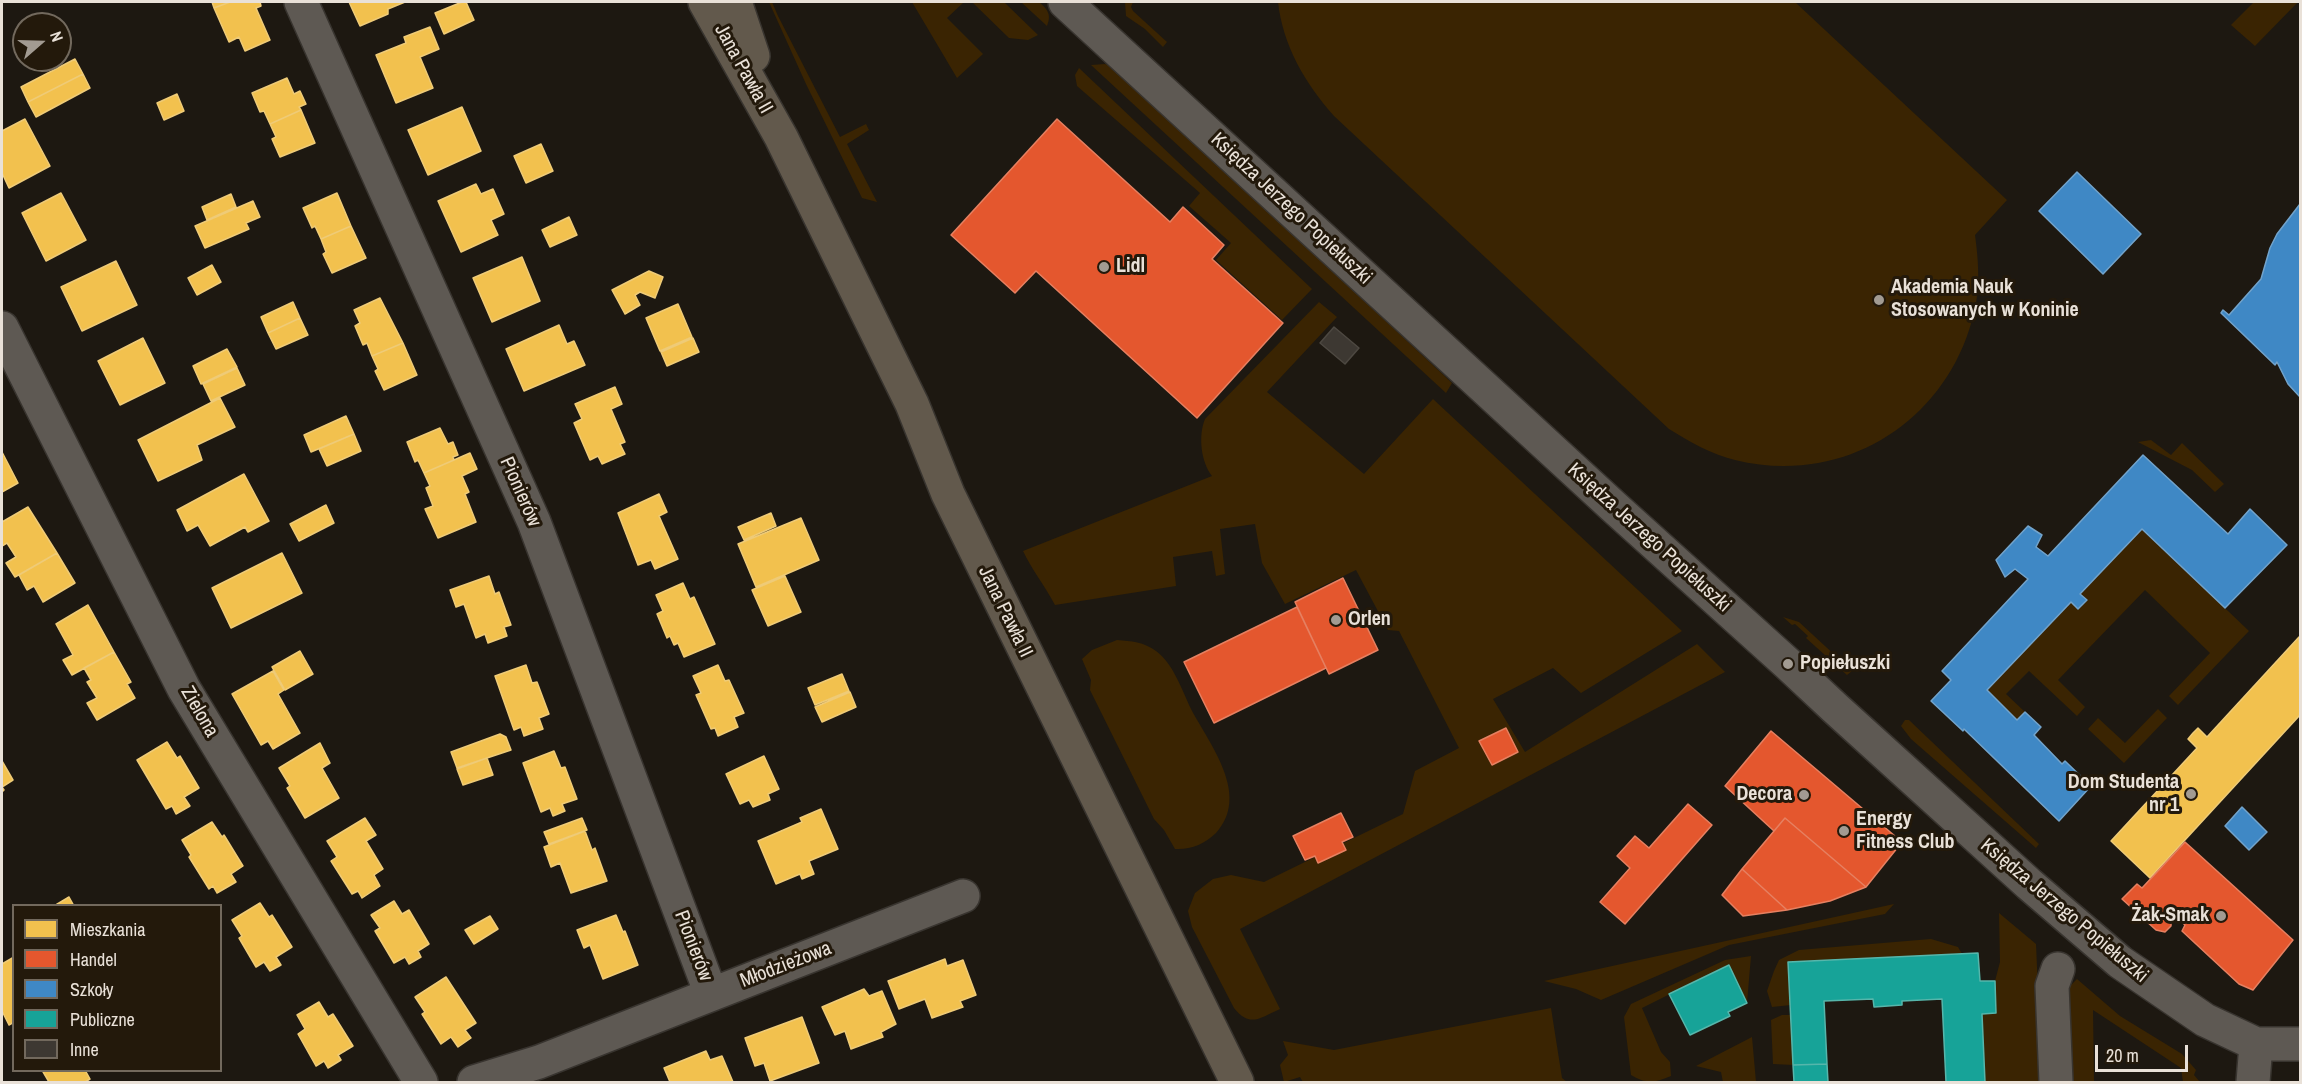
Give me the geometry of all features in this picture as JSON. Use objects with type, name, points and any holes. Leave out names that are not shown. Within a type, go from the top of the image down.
[{"type":"main road","name":"Jana Pawła II","points":[[705,2],[781,137],[912,404],[953,504],[1237,1083]]},
{"type":"main road","name":"Jana Pawła II","points":[[735,2],[781,137]]},
{"type":"street","name":"Pionierów","points":[[301,2],[534,522],[711,994]]},
{"type":"street","name":"Księdza Jerzego Popiełuszki","points":[[1065,2],[1588,483],[2049,902],[2120,962],[2159,990],[2205,1020],[2256,1044]]},
{"type":"street","name":"Zielona","points":[[2,328],[184,689],[421,1083]]},
{"type":"street","name":"Młodzieżowa","points":[[474,1083],[539,1062],[963,896]]},
{"type":"street","points":[[2056,1083],[2052,986],[2058,969]]},
{"type":"street","points":[[2253,1083],[2256,1044],[2301,1044]]},
{"type":"shaded area","points":[[769,2],[772,2],[840,137],[866,124],[869,130],[847,144],[877,202],[862,198]]},
{"type":"shaded area","points":[[912,2],[964,2],[947,18],[983,54],[957,78]]},
{"type":"shaded area","points":[[972,2],[1004,2],[1038,35],[1028,40],[1009,38]]},
{"type":"shaded area","points":[[1021,2],[1039,2],[1049,15],[1047,26]]},
{"type":"shaded area","points":[[1125,2],[1133,2],[1131,7],[1133,11],[1167,42],[1163,47],[1145,29],[1126,16]]},
{"type":"shaded area","points":[[1278,2],[1795,2],[2007,200],[1975,235],[1978,269],[1976,303],[1964,343],[1945,379],[1920,410],[1890,434],[1855,452],[1817,463],[1777,466],[1735,460],[1709,451],[1669,429],[1334,116],[1305,77],[1290,49]]},
{"type":"shaded area","points":[[2254,2],[2298,2],[2255,46],[2231,25]]},
{"type":"shaded area","points":[[1105,64],[1114,67],[1452,383],[1446,393],[1091,65]]},
{"type":"shaded area","points":[[1079,68],[1312,289],[1282,320],[1216,260],[1231,243],[1189,206],[1200,193],[1077,86],[1075,75]]},
{"type":"shaded area","points":[[1319,302],[1337,317],[1267,392],[1364,474],[1433,399],[1682,631],[1581,693],[1553,668],[1493,699],[1525,752],[1697,644],[1725,672],[1240,929],[1280,1009],[1261,1018],[1250,1019],[1245,1018],[1234,1008],[1192,927],[1188,911],[1195,893],[1213,879],[1231,875],[1264,882],[1403,814],[1415,771],[1459,748],[1399,631],[1388,630],[1356,570],[1285,604],[1262,563],[1255,524],[1220,529],[1225,574],[1216,576],[1212,551],[1173,557],[1176,586],[1055,605],[1023,551],[1212,476],[1205,464],[1202,449],[1205,419]]},
{"type":"shaded area","points":[[2151,440],[2171,455],[2182,443],[2224,484],[2215,492],[2192,470],[2138,442]]},
{"type":"shaded area","points":[[2142,529],[2249,631],[2178,705],[2169,696],[2210,653],[2145,590],[2058,680],[2085,707],[2077,716],[2029,671],[2006,694],[2025,712],[2017,720],[1987,690],[2071,602],[2079,609],[2087,600],[2080,594]]},
{"type":"shaded area","points":[[1783,617],[1799,622],[1852,671],[1847,675],[1806,638],[1808,636],[1795,624],[1792,625]]},
{"type":"shaded area","points":[[1117,640],[1147,646],[1167,662],[1224,770],[1230,803],[1226,818],[1216,833],[1197,846],[1175,849],[1164,830],[1154,819],[1090,690],[1091,680],[1082,659],[1092,650]]},
{"type":"shaded area","points":[[2158,709],[2167,718],[2124,763],[2088,729],[2098,718],[2125,743]]},
{"type":"shaded area","points":[[1905,720],[1909,720],[2039,844],[2036,848],[1911,739],[1901,726]]},
{"type":"shaded area","points":[[1894,904],[1885,914],[1729,945],[1601,1000],[1576,989],[1544,981]]},
{"type":"shaded area","points":[[1999,913],[2036,944],[2042,1082],[1985,1082],[1982,1014],[1996,1013],[1995,981],[2000,962]]},
{"type":"shaded area","points":[[1931,939],[1958,947],[1962,954],[1789,962],[1791,1005],[1772,1007],[1767,991],[1779,960],[1799,950]]},
{"type":"shaded area","points":[[1751,956],[1747,1003],[1728,965],[1642,1008],[1661,1052],[1670,1062],[1671,1076],[1651,1082],[1631,1075],[1624,1017],[1631,1004],[1725,960]]},
{"type":"shaded area","points":[[2077,979],[2120,1016],[2182,1054],[2196,1070],[2194,1075],[2200,1082],[2183,1082],[2181,1068],[2093,1010],[2094,1082],[2070,1082],[2067,989]]},
{"type":"shaded area","points":[[1551,1008],[1562,1078],[1567,1082],[1303,1082],[1300,1077],[1284,1082],[1280,1065],[1288,1055],[1283,1041],[1334,1050]]},
{"type":"shaded area","points":[[1782,1015],[1791,1015],[1793,1065],[1773,1064],[1771,1020]]},
{"type":"shaded area","points":[[1752,1037],[1756,1082],[1723,1082],[1721,1072],[1696,1066]]},
{"type":"building: Mieszkania","points":[[212,2],[230,2],[214,8]]},
{"type":"building: Mieszkania","points":[[230,2],[260,2],[261,6],[256,8],[270,40],[245,51],[239,37],[229,42],[214,8]]},
{"type":"building: Mieszkania","points":[[349,2],[405,2],[388,9],[388,14],[360,26]]},
{"type":"building: Mieszkania","points":[[466,2],[474,20],[444,34],[435,13]]},
{"type":"building: Mieszkania","points":[[430,27],[439,49],[420,57],[433,88],[396,103],[376,55],[406,43],[404,37]]},
{"type":"building: Mieszkania","points":[[75,59],[83,74],[28,102],[21,87],[50,72],[72,72],[72,61]]},
{"type":"building: Mieszkania","points":[[83,74],[90,88],[36,117],[28,102]]},
{"type":"building: Mieszkania","points":[[287,78],[294,94],[300,91],[306,104],[299,107],[301,110],[270,124],[264,111],[260,112],[252,93]]},
{"type":"building: Mieszkania","points":[[177,94],[184,111],[164,120],[157,103]]},
{"type":"building: Mieszkania","points":[[462,107],[481,151],[428,175],[408,130]]},
{"type":"building: Mieszkania","points":[[301,110],[315,143],[280,157],[272,139],[276,137],[270,124]]},
{"type":"building: Mieszkania","points":[[25,119],[50,166],[9,188],[2,173],[2,131]]},
{"type":"building: Mieszkania","points":[[541,144],[553,171],[526,183],[514,156]]},
{"type":"building: Mieszkania","points":[[476,184],[481,194],[493,189],[504,214],[491,220],[498,235],[461,252],[438,201]]},
{"type":"building: Mieszkania","points":[[61,193],[86,240],[46,261],[22,213]]},
{"type":"building: Mieszkania","points":[[337,193],[351,226],[321,239],[315,226],[312,228],[303,208]]},
{"type":"building: Mieszkania","points":[[231,194],[236,207],[207,220],[202,207]]},
{"type":"building: Mieszkania","points":[[253,201],[260,217],[246,223],[249,229],[205,248],[195,226]]},
{"type":"building: Mieszkania","points":[[569,217],[577,235],[550,247],[542,230]]},
{"type":"building: Mieszkania","points":[[351,226],[366,258],[332,273],[323,254],[326,252],[321,239]]},
{"type":"building: Mieszkania","points":[[522,257],[540,301],[492,322],[473,278]]},
{"type":"building: Mieszkania","points":[[116,261],[137,305],[82,331],[61,287]]},
{"type":"building: Mieszkania","points":[[212,265],[221,282],[197,295],[188,278]]},
{"type":"building: Mieszkania","points":[[649,271],[663,277],[655,298],[640,292],[635,295],[640,305],[625,314],[612,290]]},
{"type":"building: Mieszkania","points":[[380,298],[403,343],[372,356],[367,343],[363,345],[355,326],[360,323],[354,310]]},
{"type":"building: Mieszkania","points":[[293,302],[300,318],[268,333],[261,317]]},
{"type":"building: Mieszkania","points":[[678,304],[692,337],[660,351],[646,318]]},
{"type":"building: Mieszkania","points":[[300,318],[308,335],[276,349],[268,333]]},
{"type":"building: Mieszkania","points":[[559,325],[567,344],[574,341],[585,365],[524,391],[506,349]]},
{"type":"building: Mieszkania","points":[[143,338],[165,383],[120,405],[98,361]]},
{"type":"building: Mieszkania","points":[[693,338],[699,352],[667,366],[661,352]]},
{"type":"building: Mieszkania","points":[[403,343],[417,375],[384,390],[375,371],[378,369],[372,356]]},
{"type":"building: Mieszkania","points":[[227,349],[237,367],[201,384],[193,366]]},
{"type":"building: Mieszkania","points":[[237,368],[245,385],[211,401],[203,384]]},
{"type":"building: Mieszkania","points":[[615,387],[622,404],[611,409],[625,442],[620,444],[625,454],[602,464],[598,456],[590,460],[574,423],[582,419],[575,404]]},
{"type":"building: Mieszkania","points":[[220,398],[235,427],[197,445],[202,460],[158,481],[138,440]]},
{"type":"building: Mieszkania","points":[[346,416],[354,434],[311,452],[304,435]]},
{"type":"building: Mieszkania","points":[[440,428],[448,444],[453,442],[458,455],[453,457],[454,460],[424,473],[418,460],[415,462],[407,442]]},
{"type":"building: Mieszkania","points":[[354,434],[361,451],[327,466],[319,449]]},
{"type":"building: Mieszkania","points":[[2,452],[18,483],[2,492]]},
{"type":"building: Mieszkania","points":[[470,453],[477,469],[462,476],[469,492],[465,494],[476,522],[438,538],[425,509],[433,506],[426,488],[430,486],[424,473]]},
{"type":"building: Mieszkania","points":[[244,474],[269,521],[248,532],[245,527],[210,546],[198,525],[187,531],[177,510]]},
{"type":"building: Mieszkania","points":[[659,494],[667,512],[659,516],[678,559],[655,569],[651,560],[638,565],[618,513]]},
{"type":"building: Mieszkania","points":[[326,505],[334,523],[299,541],[290,524]]},
{"type":"building: Mieszkania","points":[[28,507],[57,553],[15,577],[6,563],[16,557],[7,543],[2,546],[2,522]]},
{"type":"building: Mieszkania","points":[[771,513],[776,526],[744,540],[738,527]]},
{"type":"building: Mieszkania","points":[[801,518],[819,560],[756,587],[738,544]]},
{"type":"building: Mieszkania","points":[[57,553],[75,583],[43,602],[34,586],[27,590],[19,575]]},
{"type":"building: Mieszkania","points":[[282,553],[302,593],[231,628],[212,588]]},
{"type":"building: Mieszkania","points":[[489,576],[495,594],[499,592],[511,625],[504,627],[507,636],[488,643],[485,634],[476,638],[464,604],[456,607],[450,590]]},
{"type":"building: Mieszkania","points":[[785,576],[801,612],[768,626],[752,590]]},
{"type":"building: Mieszkania","points":[[683,583],[690,599],[694,597],[715,644],[684,657],[678,643],[674,645],[670,636],[667,638],[657,614],[663,611],[656,595]]},
{"type":"building: Mieszkania","points":[[88,605],[114,652],[72,675],[63,660],[73,655],[56,624]]},
{"type":"building: Mieszkania","name":"Dom Studenta nr 1","points":[[2299,637],[2300,715],[2150,878],[2111,841],[2197,748],[2188,739],[2193,733],[2198,728],[2207,737]]},
{"type":"building: Mieszkania","points":[[300,651],[313,674],[285,690],[272,667]]},
{"type":"building: Mieszkania","points":[[114,652],[131,682],[127,684],[135,698],[97,720],[87,703],[97,698],[87,682],[91,680],[84,668]]},
{"type":"building: Mieszkania","points":[[526,665],[532,683],[537,682],[549,714],[539,718],[543,729],[524,736],[521,727],[514,730],[495,676]]},
{"type":"building: Mieszkania","points":[[718,665],[725,681],[729,680],[744,713],[734,717],[738,727],[718,736],[715,728],[711,729],[696,695],[701,693],[693,676]]},
{"type":"building: Mieszkania","points":[[273,671],[284,690],[278,694],[300,733],[273,749],[268,741],[261,745],[232,694]]},
{"type":"building: Mieszkania","points":[[842,674],[849,691],[815,705],[808,688]]},
{"type":"building: Mieszkania","points":[[850,692],[856,707],[822,722],[815,707]]},
{"type":"building: Mieszkania","points":[[500,734],[506,737],[511,750],[457,768],[451,752]]},
{"type":"building: Mieszkania","points":[[167,742],[177,758],[180,756],[199,788],[184,797],[190,806],[176,814],[172,806],[166,809],[137,760]]},
{"type":"building: Mieszkania","points":[[320,743],[330,763],[322,768],[339,798],[305,818],[287,788],[290,786],[279,768]]},
{"type":"building: Mieszkania","points":[[554,751],[561,768],[565,767],[577,799],[562,804],[565,811],[553,816],[550,808],[541,812],[523,763]]},
{"type":"building: Mieszkania","points":[[764,756],[779,789],[768,794],[770,800],[753,807],[749,800],[740,804],[726,774]]},
{"type":"building: Mieszkania","points":[[487,758],[493,775],[463,785],[457,769]]},
{"type":"building: Mieszkania","points":[[2,761],[13,780],[2,787]]},
{"type":"building: Mieszkania","points":[[821,809],[838,849],[809,861],[814,874],[802,879],[800,874],[776,884],[758,841],[802,822],[800,818]]},
{"type":"building: Mieszkania","points":[[365,818],[376,835],[366,841],[383,869],[374,875],[380,886],[362,898],[358,891],[352,894],[331,861],[337,857],[327,841]]},
{"type":"building: Mieszkania","points":[[582,818],[587,830],[549,844],[544,832]]},
{"type":"building: Mieszkania","points":[[212,822],[222,837],[224,835],[243,866],[231,874],[236,882],[217,893],[213,886],[209,889],[189,857],[191,855],[182,840]]},
{"type":"building: Mieszkania","points":[[585,831],[592,850],[595,848],[607,881],[571,893],[560,863],[551,867],[544,847]]},
{"type":"building: Mieszkania","points":[[69,897],[73,904],[57,904]]},
{"type":"building: Mieszkania","points":[[394,901],[402,914],[409,910],[429,944],[418,951],[421,957],[409,964],[405,957],[394,963],[375,931],[380,928],[371,915]]},
{"type":"building: Mieszkania","points":[[260,903],[269,917],[272,915],[292,947],[276,957],[281,965],[270,971],[264,962],[256,967],[239,938],[242,936],[232,920]]},
{"type":"building: Mieszkania","points":[[616,915],[638,965],[603,979],[590,945],[584,948],[577,930]]},
{"type":"building: Mieszkania","points":[[490,916],[498,929],[474,944],[465,930]]},
{"type":"building: Mieszkania","points":[[12,958],[12,1023],[9,1025],[2,1011],[2,964]]},
{"type":"building: Mieszkania","points":[[945,959],[947,966],[963,960],[976,995],[960,1001],[963,1007],[932,1018],[925,999],[899,1009],[888,981]]},
{"type":"building: Mieszkania","points":[[446,977],[476,1023],[465,1030],[471,1038],[458,1047],[451,1037],[441,1044],[422,1014],[425,1012],[415,997]]},
{"type":"building: Mieszkania","points":[[864,989],[869,996],[882,991],[896,1024],[881,1032],[883,1037],[851,1049],[845,1031],[835,1035],[822,1007]]},
{"type":"building: Mieszkania","points":[[319,1002],[328,1017],[333,1014],[353,1046],[338,1055],[341,1060],[328,1068],[324,1061],[316,1066],[298,1034],[305,1029],[297,1015]]},
{"type":"building: Mieszkania","points":[[802,1017],[819,1063],[770,1081],[764,1063],[755,1066],[745,1038]]},
{"type":"building: Mieszkania","points":[[706,1051],[710,1060],[722,1056],[733,1082],[670,1082],[664,1068]]},
{"type":"building: Mieszkania","points":[[43,1072],[86,1072],[90,1079],[85,1082],[49,1082]]},
{"type":"building: Handel","name":"Lidl","points":[[1057,119],[1170,222],[1183,207],[1224,245],[1212,259],[1283,323],[1197,418],[1036,271],[1015,293],[951,235]]},
{"type":"building: Handel","points":[[1343,578],[1378,650],[1329,674],[1295,602]]},
{"type":"building: Handel","points":[[1297,607],[1326,668],[1214,723],[1184,662]]},
{"type":"building: Handel","points":[[1506,728],[1518,752],[1492,765],[1479,741]]},
{"type":"building: Handel","points":[[1771,731],[1902,842],[1866,887],[1785,818],[1774,831],[1725,786]]},
{"type":"building: Handel","points":[[1688,804],[1712,825],[1625,924],[1600,902],[1630,868],[1617,856],[1635,836],[1649,848]]},
{"type":"building: Handel","points":[[1341,813],[1353,837],[1342,842],[1346,850],[1318,863],[1315,856],[1305,860],[1293,836]]},
{"type":"building: Handel","points":[[1785,818],[1866,887],[1830,901],[1787,910],[1742,869]]},
{"type":"building: Handel","name":"Żak-Smak","points":[[2185,842],[2293,940],[2253,990],[2239,984],[2182,931],[2185,925],[2174,915],[2171,918],[2171,926],[2165,932],[2156,930],[2122,899],[2137,884],[2142,888]]},
{"type":"building: Handel","points":[[1742,869],[1787,910],[1743,916],[1722,895]]},
{"type":"building: Szkoły","points":[[2077,172],[2141,234],[2103,274],[2039,211]]},
{"type":"building: Szkoły","points":[[2300,204],[2300,397],[2288,384],[2277,362],[2275,365],[2221,313],[2223,310],[2229,315],[2261,279],[2270,248],[2277,234]]},
{"type":"building: Szkoły","points":[[2143,455],[2228,534],[2250,509],[2287,545],[2225,608],[2142,529],[2080,594],[2087,600],[2078,609],[2071,602],[1987,690],[2017,720],[2025,712],[2041,727],[2034,735],[2062,764],[2065,761],[2091,786],[2059,821],[1964,729],[1963,731],[1931,701],[1951,680],[1942,671],[2028,579],[2015,569],[2005,577],[1996,560],[2028,526],[2042,535],[2036,547],[2048,556]]},
{"type":"building: Szkoły","points":[[2242,807],[2267,832],[2249,850],[2225,826]]},
{"type":"building: Publiczne","points":[[1978,953],[1980,981],[1995,981],[1996,1013],[1982,1014],[1985,1082],[1946,1082],[1942,999],[1902,1001],[1902,1005],[1874,1007],[1873,999],[1824,1001],[1827,1064],[1793,1065],[1788,962]]},
{"type":"building: Publiczne","points":[[1729,965],[1747,1003],[1728,1012],[1730,1016],[1690,1035],[1669,994]]},
{"type":"building: Publiczne","points":[[1827,1064],[1828,1082],[1794,1082],[1793,1065]]},
{"type":"building: Inne","points":[[1334,327],[1359,348],[1345,364],[1320,343]]},
{"type":"place","name":"Lidl","points":[[1104,267]]},
{"type":"place","name":"Akademia Nauk Stosowanych w Koninie","points":[[1879,300]]},
{"type":"place","name":"Orlen","points":[[1336,620]]},
{"type":"place","name":"Popiełuszki","points":[[1788,664]]},
{"type":"place","name":"Dom Studenta nr 1","points":[[2191,794]]},
{"type":"place","name":"Decora","points":[[1804,795]]},
{"type":"place","name":"Energy Fitness Club","points":[[1844,831]]},
{"type":"place","name":"Żak-Smak","points":[[2221,916]]}]
